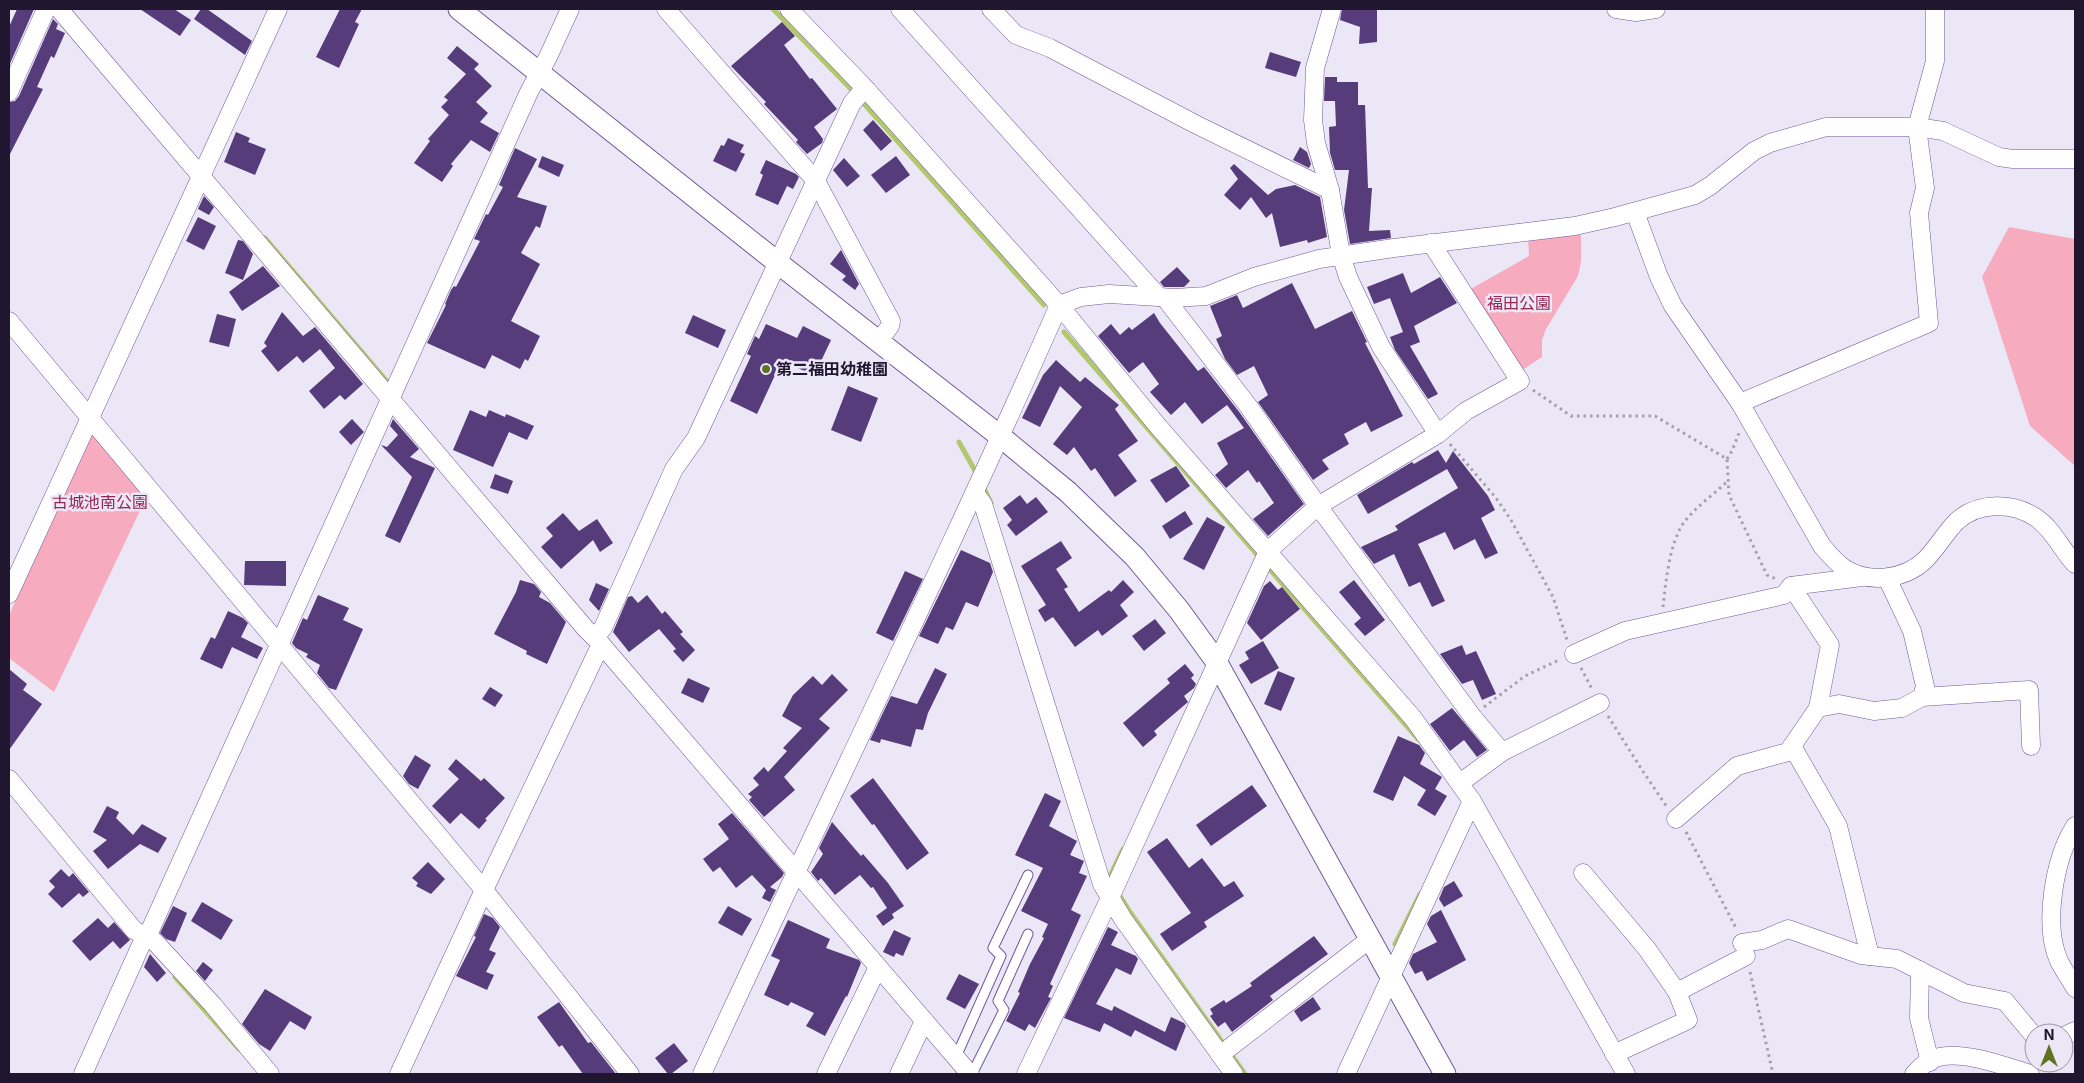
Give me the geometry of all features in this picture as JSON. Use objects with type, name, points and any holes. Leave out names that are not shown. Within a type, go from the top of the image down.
[{"type":"street","points":[[9,92],[46,9]]},
{"type":"street","points":[[59,9],[202,172],[390,393],[579,621],[599,636],[798,866],[878,967],[924,1021],[958,1053],[973,1072]]},
{"type":"street","points":[[9,594],[278,9]]},
{"type":"street","points":[[459,9],[778,263],[1001,437],[1068,492],[1135,558],[1179,610],[1216,661],[1445,1074]]},
{"type":"street","points":[[83,1074],[143,935],[275,642],[524,101],[570,9]]},
{"type":"street","points":[[666,9],[818,177],[891,321],[890,326],[879,341]]},
{"type":"street","points":[[789,9],[861,93],[1059,305],[1264,558],[1413,718],[1460,783],[1469,807],[1626,1074]]},
{"type":"street","points":[[900,9],[1162,297],[1249,407],[1318,506],[1472,716],[1502,752]]},
{"type":"street","points":[[991,9],[1016,35],[1050,48],[1197,125],[1330,190]]},
{"type":"street","points":[[1332,9],[1315,68],[1313,120],[1316,143],[1330,190],[1342,255],[1348,277],[1381,347],[1438,434]]},
{"type":"street","points":[[1616,9],[1636,12],[1656,9]]},
{"type":"street","points":[[1743,409],[1929,323],[1919,213],[1925,188],[1917,127],[1935,61],[1935,9]]},
{"type":"street","points":[[399,1074],[674,469],[696,438],[818,177],[861,93]]},
{"type":"street","points":[[702,1074],[1001,437],[1059,305],[1081,297],[1109,294],[1162,297],[1206,296],[1254,277],[1319,259],[1431,243],[1575,226],[1695,195],[1710,186],[1754,151],[1770,143],[1826,127],[1917,127],[1943,131],[1999,157],[2014,159],[2075,159]]},
{"type":"street","points":[[1635,212],[1659,277],[1673,306],[1743,409],[1822,546],[1846,569],[1865,576]]},
{"type":"street","points":[[1026,1074],[1113,893],[1264,558],[1318,506],[1438,434],[1466,411],[1520,381],[1431,243]]},
{"type":"street","points":[[9,321],[275,642],[484,890],[630,1074]]},
{"type":"street","points":[[979,484],[983,504],[1102,884],[1113,893],[1123,919],[1226,1051],[1234,1074]]},
{"type":"street","points":[[1574,654],[1625,630],[1784,595],[1791,586],[1865,576],[1886,578],[1908,572],[1925,560],[1957,522],[1970,512],[1987,507],[2005,506],[2020,509],[2035,517],[2050,530],[2075,564]]},
{"type":"street","points":[[1886,578],[1912,631],[1926,686],[1922,697]]},
{"type":"street","points":[[1676,819],[1737,766],[1788,752],[1818,708],[1830,645],[1791,586]]},
{"type":"street","points":[[1818,708],[1839,704],[1874,712],[1902,708],[1922,697],[2029,690],[2031,746]]},
{"type":"street","points":[[1460,783],[1502,752],[1600,702]]},
{"type":"street","points":[[1792,746],[1838,826],[1870,956]]},
{"type":"street","points":[[9,779],[143,935],[155,942],[213,1005],[270,1074]]},
{"type":"street","points":[[1346,1074],[1469,807]]},
{"type":"street","points":[[2075,826],[2066,840],[2057,868],[2052,913],[2054,938],[2059,960],[2075,988]]},
{"type":"street","points":[[1583,873],[1647,949],[1677,992],[1688,1020],[1614,1054]]},
{"type":"street","points":[[1677,992],[1744,949],[1788,928],[1861,955],[1897,959],[1964,993],[2005,1001],[2024,1024]]},
{"type":"street","points":[[1226,1051],[1370,939]]},
{"type":"street","points":[[826,1074],[878,967]]},
{"type":"street","points":[[1920,970],[1919,1018],[1930,1062]]},
{"type":"street","points":[[899,1074],[924,1021]]},
{"type":"street","points":[[1914,1074],[1922,1066],[1938,1057],[1965,1057],[1987,1061],[2030,1074]]},
{"type":"lane","points":[[958,1053],[1001,956],[994,948],[1028,875]]},
{"type":"lane","points":[[973,1072],[1004,1010],[998,1001],[1028,934]]},
{"type":"path","points":[[1520,381],[1570,416],[1655,416],[1727,459]]},
{"type":"path","points":[[1743,409],[1732,451],[1727,459],[1729,495],[1767,575],[1791,586]]},
{"type":"path","points":[[1438,434],[1455,448],[1496,498],[1510,520],[1553,597],[1565,636],[1586,679],[1644,773],[1691,840],[1732,916],[1744,949],[1772,1074]]},
{"type":"path","points":[[1661,623],[1667,575],[1676,538],[1685,521],[1728,481]]},
{"type":"path","points":[[1472,716],[1525,676],[1574,654]]},
{"type":"green space","points":[[2009,227],[2075,239],[2075,466],[2030,426],[1982,277]]},
{"type":"green space","name":"福田公園","points":[[1577,232],[1581,236],[1581,262],[1578,276],[1546,329],[1542,340],[1542,357],[1519,372],[1469,290],[1529,256],[1528,238]]},
{"type":"green space","name":"古城池南公園","points":[[93,433],[147,496],[54,692],[9,658],[9,616],[84,434]]},
{"type":"building","points":[[17,9],[34,9],[9,66],[9,27]]},
{"type":"building","points":[[140,9],[174,9],[191,20],[180,36]]},
{"type":"building","points":[[201,9],[207,9],[252,41],[245,55],[194,19]]},
{"type":"building","points":[[340,9],[362,9],[355,22],[359,24],[339,68],[316,57]]},
{"type":"building","points":[[1342,9],[1377,9],[1377,42],[1359,44],[1360,27],[1340,20]]},
{"type":"building","points":[[53,19],[58,24],[56,29],[65,33],[54,58],[51,56],[37,87],[43,89],[9,156],[9,102],[15,101],[19,96]]},
{"type":"building","points":[[782,22],[795,36],[784,45],[810,79],[812,78],[837,109],[814,127],[823,139],[822,143],[807,154],[796,142],[798,140],[764,104],[766,102],[731,66]]},
{"type":"building","points":[[457,46],[479,64],[474,69],[492,86],[476,102],[488,113],[480,122],[499,133],[490,152],[471,140],[451,164],[453,166],[442,182],[414,163],[430,141],[428,139],[449,115],[441,107],[448,100],[444,97],[466,74],[447,58]]},
{"type":"building","points":[[1270,52],[1301,62],[1296,77],[1265,68]]},
{"type":"building","points":[[1325,77],[1337,77],[1337,82],[1358,82],[1358,105],[1365,105],[1368,188],[1372,188],[1369,231],[1390,230],[1391,238],[1350,244],[1344,210],[1349,170],[1335,170],[1330,153],[1329,127],[1336,126],[1335,101],[1324,101]]},
{"type":"building","points":[[873,120],[892,141],[881,151],[863,130]]},
{"type":"building","points":[[236,132],[250,138],[248,142],[266,149],[255,175],[224,162]]},
{"type":"building","points":[[728,138],[744,145],[740,152],[745,154],[736,172],[713,161],[721,145],[724,146]]},
{"type":"building","points":[[1300,147],[1307,152],[1311,164],[1309,168],[1293,160]]},
{"type":"building","points":[[515,148],[537,159],[517,197],[547,206],[540,228],[536,226],[521,253],[540,264],[511,321],[540,336],[528,361],[525,359],[520,369],[492,355],[485,369],[427,343],[446,305],[451,290],[454,286],[456,287],[480,241],[474,239],[486,214],[488,215],[503,187],[499,185]]},
{"type":"building","points":[[542,156],[564,165],[559,177],[538,167]]},
{"type":"building","points":[[896,156],[910,175],[886,193],[871,175]]},
{"type":"building","points":[[844,158],[860,176],[847,187],[833,170]]},
{"type":"building","points":[[766,160],[799,177],[793,189],[787,186],[778,205],[755,195],[763,175],[760,173]]},
{"type":"building","points":[[1234,164],[1268,195],[1276,189],[1295,185],[1320,197],[1327,237],[1308,243],[1307,240],[1280,247],[1272,213],[1266,218],[1251,197],[1240,210],[1224,195],[1238,179],[1230,168]]},
{"type":"building","points":[[204,196],[214,207],[209,215],[198,209]]},
{"type":"building","points":[[198,217],[216,226],[204,250],[186,241]]},
{"type":"building","points":[[238,240],[243,241],[253,254],[243,280],[225,273]]},
{"type":"building","points":[[841,250],[859,284],[855,290],[842,280],[846,276],[830,264]]},
{"type":"building","points":[[263,266],[280,286],[242,311],[229,292]]},
{"type":"building","points":[[1177,267],[1190,281],[1184,287],[1164,287],[1160,282]]},
{"type":"building","points":[[1403,273],[1411,293],[1440,277],[1457,303],[1414,326],[1420,342],[1410,346],[1438,394],[1428,399],[1395,350],[1390,337],[1403,332],[1390,298],[1374,304],[1367,287]]},
{"type":"building","points":[[1292,283],[1315,329],[1352,311],[1367,342],[1365,343],[1403,416],[1371,432],[1366,422],[1344,434],[1349,444],[1322,460],[1329,469],[1313,480],[1258,402],[1268,395],[1254,366],[1237,375],[1225,359],[1216,339],[1222,336],[1210,306],[1237,295],[1243,308]]},
{"type":"building","points":[[282,312],[303,336],[315,327],[363,384],[345,400],[340,395],[324,409],[309,391],[335,368],[320,349],[303,363],[297,356],[278,372],[261,351],[267,346],[264,343]]},
{"type":"building","points":[[1154,313],[1198,371],[1204,367],[1208,372],[1240,413],[1304,504],[1268,536],[1253,519],[1274,503],[1259,481],[1257,483],[1248,470],[1226,488],[1215,475],[1228,464],[1217,443],[1244,428],[1227,405],[1202,424],[1185,402],[1171,415],[1150,392],[1159,384],[1143,362],[1129,373],[1098,336],[1111,324],[1120,335],[1129,327],[1132,330]]},
{"type":"building","points":[[217,314],[236,319],[229,347],[209,342]]},
{"type":"building","points":[[693,315],[726,330],[718,348],[685,333]]},
{"type":"building","points":[[766,324],[797,338],[803,326],[831,340],[814,376],[782,360],[757,414],[730,401],[751,356],[747,354],[755,336],[759,339]]},
{"type":"building","points":[[1056,360],[1080,382],[1085,377],[1119,405],[1115,409],[1138,441],[1118,455],[1137,481],[1115,497],[1095,468],[1091,471],[1074,447],[1067,455],[1053,444],[1082,407],[1060,386],[1040,427],[1022,418],[1043,375]]},
{"type":"building","points":[[848,386],[878,398],[861,442],[831,430]]},
{"type":"building","points":[[470,410],[486,417],[489,410],[505,417],[506,414],[534,426],[527,440],[509,432],[493,467],[453,450]]},
{"type":"building","points":[[352,419],[364,432],[351,445],[339,432]]},
{"type":"building","points":[[393,419],[419,449],[410,457],[435,468],[400,543],[385,536],[412,477],[381,445],[387,447],[398,435],[390,426]]},
{"type":"building","points":[[1438,450],[1446,463],[1453,451],[1488,496],[1495,510],[1481,518],[1498,553],[1485,559],[1475,539],[1454,550],[1445,532],[1418,544],[1445,601],[1432,607],[1420,582],[1409,587],[1394,554],[1374,564],[1361,547],[1398,530],[1395,526],[1458,488],[1447,469],[1368,514],[1357,495],[1412,462],[1414,464]]},
{"type":"building","points":[[1176,466],[1190,486],[1166,503],[1150,480]]},
{"type":"building","points":[[495,474],[513,481],[508,494],[490,488]]},
{"type":"building","points":[[1020,495],[1027,504],[1036,497],[1048,512],[1016,536],[1007,525],[1012,520],[1003,508]]},
{"type":"building","points":[[1185,511],[1193,524],[1170,539],[1162,526]]},
{"type":"building","points":[[563,513],[579,531],[597,519],[613,543],[600,552],[593,540],[561,569],[541,547],[553,536],[546,528]]},
{"type":"building","points":[[1207,517],[1225,527],[1204,570],[1183,559]]},
{"type":"building","points":[[1061,541],[1072,558],[1056,569],[1068,587],[1064,589],[1079,612],[1109,590],[1111,592],[1123,580],[1134,592],[1120,605],[1128,616],[1102,636],[1098,630],[1075,647],[1053,617],[1045,622],[1038,610],[1046,605],[1021,566]]},
{"type":"building","points":[[961,550],[990,563],[993,572],[978,607],[966,602],[953,630],[946,627],[938,644],[919,636]]},
{"type":"building","points":[[245,561],[286,561],[286,586],[244,585]]},
{"type":"building","points":[[905,571],[923,579],[893,641],[876,633]]},
{"type":"building","points":[[520,580],[534,584],[541,592],[539,597],[550,603],[566,622],[547,664],[526,654],[527,651],[494,634],[516,592]]},
{"type":"building","points":[[1354,580],[1385,620],[1365,636],[1354,624],[1361,618],[1339,592]]},
{"type":"building","points":[[1270,581],[1278,590],[1282,587],[1300,609],[1261,640],[1247,623],[1264,586]]},
{"type":"building","points":[[596,583],[609,589],[599,611],[589,600]]},
{"type":"building","points":[[318,595],[349,608],[343,620],[363,629],[336,690],[329,688],[317,673],[320,665],[306,657],[308,654],[296,648],[292,643],[303,618],[307,620]]},
{"type":"building","points":[[647,595],[662,614],[665,611],[683,632],[680,634],[695,650],[683,662],[673,651],[676,649],[659,629],[629,652],[613,632],[628,597],[632,596],[638,603]]},
{"type":"building","points":[[228,611],[243,618],[248,623],[241,637],[263,648],[257,659],[232,647],[222,669],[200,659],[211,637],[215,639]]},
{"type":"building","points":[[1155,619],[1166,633],[1144,651],[1132,636]]},
{"type":"building","points":[[1263,641],[1279,668],[1251,684],[1239,665],[1249,659],[1245,652]]},
{"type":"building","points":[[1462,645],[1466,655],[1476,651],[1496,694],[1482,700],[1473,680],[1462,684],[1440,654]]},
{"type":"building","points":[[1185,664],[1194,675],[1191,678],[1196,684],[1184,696],[1188,702],[1154,731],[1157,735],[1143,747],[1123,723],[1170,683],[1167,679]]},
{"type":"building","points":[[935,668],[947,674],[928,713],[923,730],[916,729],[911,747],[881,739],[880,743],[870,740],[891,696],[917,704]]},
{"type":"building","points":[[9,669],[27,684],[23,690],[42,704],[9,750]]},
{"type":"building","points":[[1278,671],[1295,678],[1281,711],[1264,704]]},
{"type":"building","points":[[832,674],[848,690],[819,719],[830,728],[784,777],[795,790],[764,817],[749,800],[752,797],[748,794],[759,785],[753,778],[764,767],[768,772],[787,751],[783,748],[802,728],[782,716],[793,695],[813,676],[822,685]]},
{"type":"building","points":[[688,678],[710,688],[703,703],[681,693]]},
{"type":"building","points":[[490,687],[503,695],[495,707],[482,699]]},
{"type":"building","points":[[1452,708],[1487,750],[1477,757],[1464,740],[1450,751],[1430,724]]},
{"type":"building","points":[[1398,736],[1419,745],[1425,753],[1420,764],[1442,777],[1435,789],[1447,796],[1435,816],[1417,805],[1426,790],[1404,776],[1393,801],[1373,792]]},
{"type":"building","points":[[415,755],[431,765],[418,789],[409,784],[403,776]]},
{"type":"building","points":[[456,759],[481,781],[484,778],[505,798],[485,819],[487,820],[479,829],[461,813],[450,824],[432,806],[459,779],[448,769]]},
{"type":"building","points":[[873,778],[929,853],[907,870],[874,824],[872,825],[850,796]]},
{"type":"building","points":[[1252,785],[1267,806],[1211,846],[1196,825]]},
{"type":"building","points":[[1045,793],[1061,801],[1049,826],[1077,841],[1070,855],[1084,861],[1079,873],[1087,876],[1071,910],[1081,915],[1050,984],[1053,986],[1048,997],[1051,998],[1035,1028],[1029,1024],[1025,1031],[1006,1021],[1020,993],[1018,992],[1030,964],[1044,938],[1042,937],[1048,924],[1021,911],[1043,868],[1015,855]]},
{"type":"building","points":[[107,806],[119,812],[116,818],[133,835],[142,824],[167,838],[158,853],[140,844],[108,869],[93,851],[107,840],[93,832]]},
{"type":"building","points":[[732,813],[784,873],[770,887],[776,890],[770,902],[762,898],[766,890],[752,875],[736,888],[720,867],[713,872],[703,859],[729,839],[718,824]]},
{"type":"building","points":[[832,822],[861,856],[863,854],[888,883],[904,906],[892,914],[894,918],[883,926],[876,916],[887,908],[873,887],[871,888],[860,875],[835,895],[821,878],[818,881],[811,872],[823,854],[819,848]]},
{"type":"building","points":[[1167,838],[1189,868],[1202,858],[1224,887],[1234,881],[1244,896],[1204,922],[1207,927],[1172,951],[1160,934],[1191,913],[1147,852]]},
{"type":"building","points":[[428,862],[445,879],[431,894],[416,886],[418,883],[412,878]]},
{"type":"building","points":[[61,869],[69,877],[73,873],[89,892],[83,897],[79,893],[62,908],[48,894],[55,887],[49,881]]},
{"type":"building","points":[[1454,881],[1463,896],[1444,907],[1439,899],[1444,887]]},
{"type":"building","points":[[202,902],[233,920],[221,940],[191,921]]},
{"type":"building","points":[[173,906],[187,913],[175,942],[166,939],[160,933]]},
{"type":"building","points":[[728,906],[752,919],[742,936],[718,923]]},
{"type":"building","points":[[1441,910],[1466,960],[1427,981],[1422,971],[1415,974],[1409,963],[1413,954],[1437,942],[1427,924],[1431,916]]},
{"type":"building","points":[[484,914],[493,918],[500,927],[489,950],[496,953],[486,972],[494,975],[487,990],[456,976],[476,937],[474,936]]},
{"type":"building","points":[[98,918],[108,928],[114,922],[130,940],[120,949],[113,941],[90,961],[72,941]]},
{"type":"building","points":[[788,920],[830,939],[826,948],[859,960],[861,963],[847,997],[825,1036],[806,1026],[814,1013],[791,1002],[788,1006],[764,995],[780,960],[771,956]]},
{"type":"building","points":[[1108,927],[1118,932],[1111,945],[1136,956],[1138,959],[1131,975],[1116,968],[1096,1004],[1112,1011],[1114,1006],[1165,1032],[1171,1017],[1184,1023],[1186,1026],[1176,1051],[1135,1030],[1131,1037],[1104,1023],[1100,1032],[1064,1018]]},
{"type":"building","points":[[894,930],[911,938],[903,956],[896,953],[894,957],[883,952]]},
{"type":"building","points":[[1314,936],[1328,954],[1270,996],[1273,1000],[1232,1032],[1225,1022],[1218,1027],[1210,1016],[1213,1014],[1210,1009],[1224,1000],[1226,1003],[1252,986],[1250,983]]},
{"type":"building","points":[[150,954],[166,973],[157,982],[144,967]]},
{"type":"building","points":[[203,962],[213,970],[205,981],[196,971]]},
{"type":"building","points":[[959,974],[979,984],[965,1009],[946,999]]},
{"type":"building","points":[[265,989],[312,1017],[305,1030],[290,1021],[270,1051],[259,1044],[242,1024]]},
{"type":"building","points":[[1313,997],[1321,1009],[1301,1022],[1294,1011]]},
{"type":"building","points":[[559,1002],[588,1043],[591,1042],[616,1074],[583,1074],[562,1045],[559,1047],[537,1017]]},
{"type":"building","points":[[674,1043],[688,1061],[671,1074],[668,1074],[655,1058]]},
{"type":"waterway","points":[[773,9],[849,87],[1044,305]]},
{"type":"waterway","points":[[265,238],[391,386]]},
{"type":"waterway","points":[[1064,332],[1260,558]]},
{"type":"waterway","points":[[959,442],[978,476]]},
{"type":"waterway","points":[[983,486],[991,503]]},
{"type":"waterway","points":[[1266,565],[1418,739]]},
{"type":"waterway","points":[[1107,882],[1123,849]]},
{"type":"waterway","points":[[1117,891],[1245,1074]]},
{"type":"waterway","points":[[1395,944],[1420,894]]},
{"type":"waterway","points":[[175,977],[239,1049]]},
{"type":"place","name":"第二福田幼稚園","points":[[766,369]]}]
